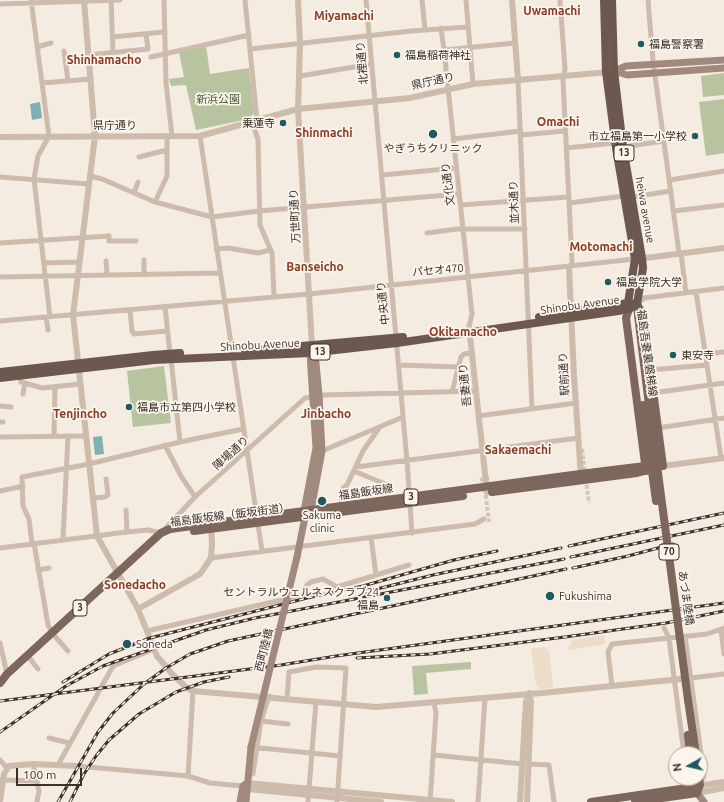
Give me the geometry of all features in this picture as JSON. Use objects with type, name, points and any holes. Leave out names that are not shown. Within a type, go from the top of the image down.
[{"type":"highway","name":"heiwa avenue","points":[[604,0],[615,143],[628,197]]},
{"type":"highway","name":"heiwa avenue","points":[[612,0],[610,72],[623,147],[628,197],[638,259],[643,268],[637,304]]},
{"type":"highway","name":"heiwa avenue","points":[[629,306],[638,259]]},
{"type":"highway","name":"Shinobu Avenue","points":[[0,372],[79,366],[170,356],[231,355],[312,350],[397,341],[637,304]]},
{"type":"highway","name":"Shinobu Avenue","points":[[0,378],[79,366]]},
{"type":"main road","name":"県庁通り","points":[[610,72],[626,66],[724,60]]},
{"type":"main road","name":"県庁通り","points":[[610,72],[627,76],[655,75],[724,68]]},
{"type":"main road","points":[[637,304],[643,315],[663,466]]},
{"type":"main road","name":"福島吾妻裏磐梯線","points":[[637,304],[646,405]]},
{"type":"main road","points":[[629,306],[626,318],[646,469]]},
{"type":"main road","name":"福島吾妻裏磐梯線","points":[[629,306],[646,405]]},
{"type":"main road","points":[[306,513],[322,451],[312,350]]},
{"type":"main road","points":[[306,513],[316,448],[316,395]]},
{"type":"main road","name":"あづま陸橋","points":[[646,405],[686,700]]},
{"type":"main road","name":"福島飯坂線","points":[[306,513],[663,466]]},
{"type":"main road","name":"福島飯坂線","points":[[306,513],[341,506],[388,500],[410,500]]},
{"type":"main road","name":"福島飯坂線（飯坂街道）","points":[[0,682],[161,533],[306,513]]},
{"type":"main road","name":"西町陸橋","points":[[246,786],[306,513]]},
{"type":"main road","name":"70","points":[[686,700],[689,746]]},
{"type":"main road","name":"70","points":[[686,700],[695,746]]},
{"type":"main road","points":[[240,802],[246,786]]},
{"type":"main road","points":[[246,786],[246,802]]},
{"type":"main road","points":[[591,802],[679,786]]},
{"type":"main road","points":[[634,802],[686,786]]},
{"type":"main road","points":[[697,786],[704,802]]},
{"type":"street","points":[[84,0],[95,136],[74,315],[97,536],[138,609],[157,656],[173,675],[187,688],[193,691],[268,696],[344,705],[376,707],[529,694],[724,674]]},
{"type":"street","points":[[111,0],[113,53]]},
{"type":"street","points":[[0,4],[31,1],[120,0]]},
{"type":"street","points":[[155,202],[167,176],[167,150],[170,136],[166,83],[164,0]]},
{"type":"street","points":[[245,0],[249,35],[254,121],[258,139],[259,211],[261,230],[270,250],[274,296]]},
{"type":"street","name":"万世町通り","points":[[298,0],[300,43],[298,109],[312,350]]},
{"type":"street","name":"北裡通り","points":[[366,0],[375,101]]},
{"type":"street","points":[[422,0],[425,30]]},
{"type":"street","points":[[466,0],[467,28],[473,84]]},
{"type":"street","points":[[512,0],[518,80]]},
{"type":"street","points":[[560,0],[565,69],[565,131],[572,262],[569,268]]},
{"type":"street","points":[[648,0],[653,65],[686,293]]},
{"type":"street","points":[[31,1],[49,136],[38,156],[34,179],[44,263],[48,330]]},
{"type":"street","points":[[250,49],[441,28],[467,28]]},
{"type":"street","name":"文化通り","points":[[441,28],[469,277]]},
{"type":"street","points":[[112,37],[164,32]]},
{"type":"street","points":[[88,55],[148,49],[146,34]]},
{"type":"street","points":[[151,57],[166,55],[249,35]]},
{"type":"street","points":[[37,46],[51,43]]},
{"type":"street","points":[[444,50],[515,43]]},
{"type":"street","points":[[64,51],[68,81]]},
{"type":"street","points":[[300,76],[372,64]]},
{"type":"street","name":"県庁通り","points":[[0,137],[200,136],[298,109],[410,98],[473,84],[610,72]]},
{"type":"street","points":[[42,83],[90,79]]},
{"type":"street","name":"並木通り","points":[[518,80],[532,408]]},
{"type":"street","name":"中央通り","points":[[375,101],[397,341],[412,533]]},
{"type":"street","points":[[453,139],[565,131]]},
{"type":"street","points":[[200,136],[231,355],[262,551]]},
{"type":"street","points":[[623,147],[664,141]]},
{"type":"street","points":[[566,148],[615,143]]},
{"type":"street","points":[[140,157],[167,150]]},
{"type":"street","points":[[382,175],[456,168]]},
{"type":"street","points":[[670,180],[724,171]]},
{"type":"street","points":[[90,176],[102,179],[155,202],[212,217],[259,211],[460,194]]},
{"type":"street","points":[[0,177],[89,184]]},
{"type":"street","points":[[134,193],[138,182]]},
{"type":"street","points":[[461,205],[628,197],[671,192]]},
{"type":"street","points":[[674,211],[724,205]]},
{"type":"street","points":[[428,233],[463,229],[525,229]]},
{"type":"street","points":[[0,243],[109,236],[110,241],[136,241]]},
{"type":"street","points":[[216,249],[228,248],[258,253],[270,250]]},
{"type":"street","points":[[638,259],[724,248]]},
{"type":"street","name":"パセオ470","points":[[0,321],[309,294],[391,284],[569,268],[638,259]]},
{"type":"street","points":[[144,260],[144,275]]},
{"type":"street","points":[[106,261],[106,275]]},
{"type":"street","points":[[44,263],[80,262]]},
{"type":"street","name":"駅前通り","points":[[569,268],[581,477]]},
{"type":"street","points":[[0,277],[220,273]]},
{"type":"street","name":"吾妻通り","points":[[469,277],[472,314],[470,330],[486,490]]},
{"type":"street","points":[[637,304],[644,298],[724,288]]},
{"type":"street","points":[[663,466],[723,458],[696,292]]},
{"type":"street","points":[[165,306],[180,442]]},
{"type":"street","points":[[130,310],[132,331],[134,334],[167,331]]},
{"type":"street","points":[[706,354],[724,352]]},
{"type":"street","points":[[452,392],[461,357],[464,354],[472,353]]},
{"type":"street","points":[[399,365],[459,367]]},
{"type":"street","points":[[650,370],[707,365]]},
{"type":"street","points":[[20,376],[21,382],[42,388],[80,384]]},
{"type":"street","points":[[23,394],[25,383]]},
{"type":"street","points":[[653,393],[724,383]]},
{"type":"street","points":[[54,436],[55,387]]},
{"type":"street","points":[[316,395],[476,391]]},
{"type":"street","name":"陣場通り","points":[[161,533],[195,497],[246,453],[303,399],[316,395]]},
{"type":"street","points":[[478,416],[576,403]]},
{"type":"street","points":[[0,406],[11,407]]},
{"type":"street","points":[[322,451],[403,417]]},
{"type":"street","points":[[658,428],[724,418]]},
{"type":"street","points":[[341,506],[343,488],[347,485],[363,451],[378,428]]},
{"type":"street","points":[[68,651],[52,633],[46,620],[29,519],[23,506],[22,477],[89,464],[165,445],[243,429]]},
{"type":"street","points":[[63,539],[68,436]]},
{"type":"street","points":[[0,437],[86,436]]},
{"type":"street","points":[[355,469],[578,438]]},
{"type":"street","points":[[165,445],[181,476],[195,497]]},
{"type":"street","points":[[355,469],[385,484],[388,500]]},
{"type":"street","points":[[93,498],[105,497],[108,495],[106,479]]},
{"type":"street","points":[[0,491],[23,486]]},
{"type":"street","points":[[126,510],[127,532]]},
{"type":"street","points":[[211,558],[475,524],[484,519]]},
{"type":"street","points":[[138,609],[200,574],[211,558],[211,526]]},
{"type":"street","points":[[0,548],[63,539],[148,530],[161,533]]},
{"type":"street","points":[[370,537],[376,575]]},
{"type":"street","points":[[147,631],[303,595],[311,582],[323,579],[337,587],[409,565]]},
{"type":"street","points":[[38,570],[49,568]]},
{"type":"street","points":[[664,628],[669,638],[683,746]]},
{"type":"street","points":[[612,686],[608,652],[610,645],[707,634],[722,628],[724,654]]},
{"type":"street","points":[[685,636],[700,746]]},
{"type":"street","points":[[0,643],[2,660],[7,674]]},
{"type":"street","points":[[58,765],[69,743],[114,666],[154,649]]},
{"type":"street","points":[[27,656],[38,669]]},
{"type":"street","points":[[287,698],[289,672],[316,667],[346,668],[337,797]]},
{"type":"street","points":[[188,776],[193,691]]},
{"type":"street","points":[[527,802],[525,764],[526,702],[529,694]]},
{"type":"street","points":[[253,774],[254,748],[268,696]]},
{"type":"street","points":[[478,802],[485,698]]},
{"type":"street","points":[[309,796],[316,701]]},
{"type":"street","points":[[430,801],[436,714],[434,703]]},
{"type":"street","points":[[261,721],[288,724]]},
{"type":"street","points":[[49,738],[69,743]]},
{"type":"street","points":[[254,748],[340,756]]},
{"type":"street","points":[[434,755],[549,765],[554,802]]},
{"type":"street","points":[[0,760],[7,768]]},
{"type":"street","points":[[0,801],[2,780],[7,768],[13,764],[33,764],[77,766],[188,776],[210,783],[246,786],[309,796],[452,802]]},
{"type":"street","points":[[33,764],[39,791],[37,802]]},
{"type":"street","points":[[520,802],[525,764]]},
{"type":"street","points":[[2,780],[37,781]]},
{"type":"street","points":[[708,783],[724,782]]},
{"type":"street","points":[[708,785],[724,788]]},
{"type":"street","points":[[337,797],[381,802]]},
{"type":"green space","name":"新浜公園","points":[[206,45],[210,74],[249,68],[254,113],[249,119],[196,130],[186,85],[171,86],[169,79],[184,77],[179,52]]},
{"type":"green space","points":[[724,73],[724,95],[703,97],[701,76]]},
{"type":"green space","points":[[724,99],[724,153],[706,156],[699,102]]},
{"type":"green space","points":[[164,366],[171,423],[133,427],[127,371]]},
{"type":"green space","points":[[471,662],[471,669],[426,673],[428,694],[414,695],[412,666]]},
{"type":"shaded area","points":[[604,635],[605,644],[569,650],[568,646],[571,645],[571,640]]},
{"type":"shaded area","points":[[545,647],[546,649],[549,649],[553,688],[540,689],[536,685],[531,649]]},
{"type":"water","points":[[40,102],[42,118],[32,120],[30,104]]},
{"type":"water","points":[[102,436],[104,454],[95,455],[93,437]]},
{"type":"tunnel","points":[[582,449],[589,503]]},
{"type":"tunnel","points":[[480,480],[489,478]]},
{"type":"tunnel","points":[[485,489],[489,522]]},
{"type":"railway","points":[[569,546],[724,513]]},
{"type":"railway","points":[[571,557],[724,525]]},
{"type":"railway","points":[[573,568],[673,544]]},
{"type":"railway","points":[[365,592],[433,575],[561,548]]},
{"type":"railway","points":[[63,682],[109,654],[150,638],[307,598],[363,586],[454,560],[497,551]]},
{"type":"railway","points":[[0,732],[66,686],[103,666],[206,630],[255,618],[564,559]]},
{"type":"railway","points":[[58,802],[98,732],[113,713],[144,684],[166,668],[190,654],[228,641],[566,569]]},
{"type":"railway","points":[[0,701],[281,665],[336,656],[724,603]]},
{"type":"railway","points":[[357,658],[430,654],[565,637],[666,623],[724,611]]},
{"type":"railway","points":[[70,802],[84,774],[96,756],[109,740],[139,714],[176,692],[204,682],[229,677]]},
{"type":"place","name":"福島警察署","points":[[641,44]]},
{"type":"place","name":"福島稲荷神社","points":[[397,55]]},
{"type":"place","name":"乗蓮寺","points":[[283,123]]},
{"type":"place","name":"やぎうちクリニック","points":[[433,134]]},
{"type":"place","name":"市立福島第一小学校","points":[[695,136]]},
{"type":"place","name":"福島学院大学","points":[[608,282]]},
{"type":"place","name":"東安寺","points":[[673,355]]},
{"type":"place","name":"福島市立第四小学校","points":[[129,407]]},
{"type":"place","name":"Sakuma clinic","points":[[322,501]]},
{"type":"place","name":"Fukushima","points":[[550,596]]},
{"type":"place","name":"セントラルウェルネスクラブ24 福島","points":[[387,598]]},
{"type":"place","name":"Soneda","points":[[127,644]]},
{"type":"district","name":"Uwamachi","points":[[552,11]]},
{"type":"district","name":"Miyamachi","points":[[344,16]]},
{"type":"district","name":"Shinhamacho","points":[[104,60]]},
{"type":"district","name":"Omachi","points":[[558,122]]},
{"type":"district","name":"Shinmachi","points":[[324,133]]},
{"type":"district","name":"Motomachi","points":[[601,247]]},
{"type":"district","name":"Banseicho","points":[[315,267]]},
{"type":"district","name":"Okitamacho","points":[[463,332]]},
{"type":"district","name":"Tenjincho","points":[[80,414]]},
{"type":"district","name":"Jinbacho","points":[[326,414]]},
{"type":"district","name":"Sakaemachi","points":[[518,450]]},
{"type":"district","name":"Sonedacho","points":[[135,585]]}]
